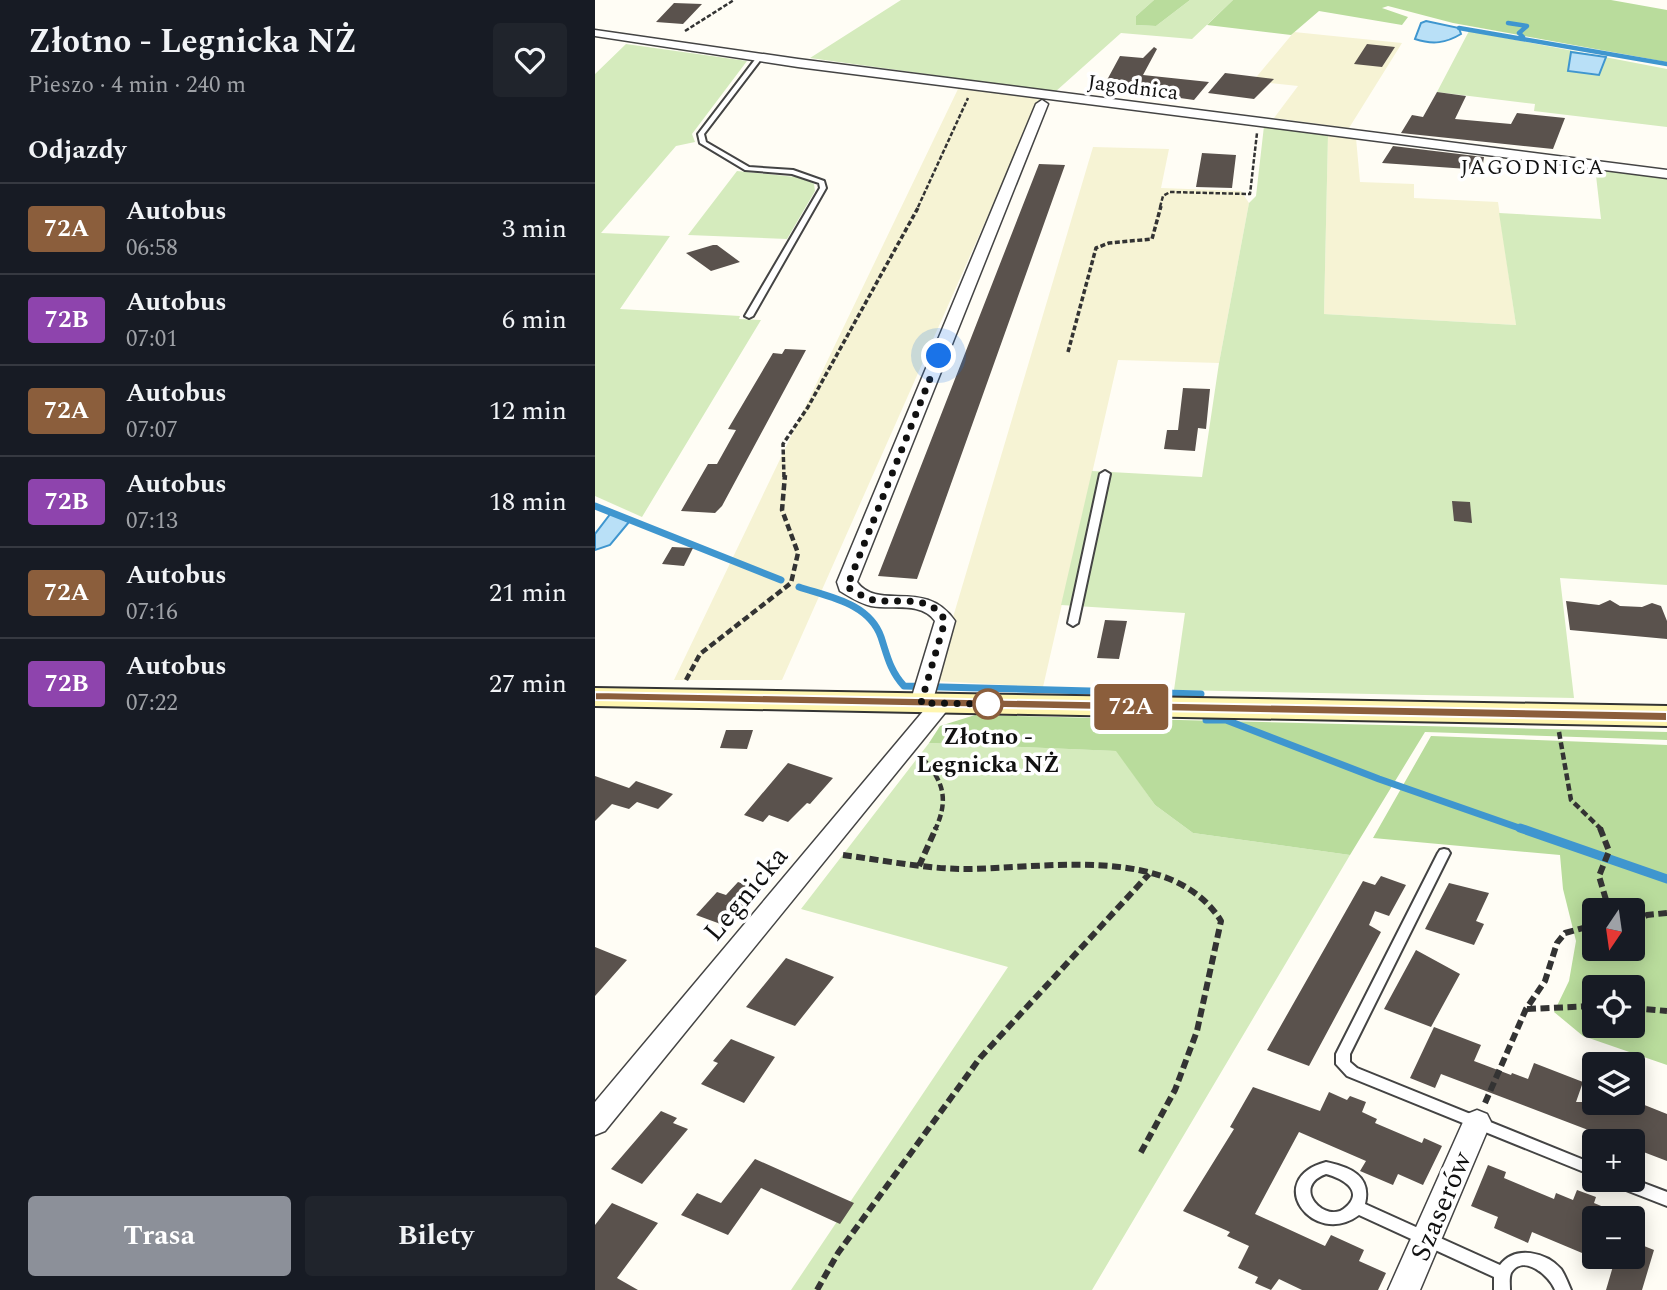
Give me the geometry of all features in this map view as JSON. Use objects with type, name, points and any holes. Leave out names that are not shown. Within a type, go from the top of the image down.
[{"type":"street","name":"Jagodnica","points":[[595,33],[973,86],[1044,100],[1258,122],[1667,174]]},
{"type":"street","points":[[929,694],[945,621],[943,616],[920,602],[869,599],[847,587],[847,582],[1044,100]]},
{"type":"street","points":[[595,697],[929,694],[1667,716]]},
{"type":"street","name":"Legnicka","points":[[595,1123],[907,746],[929,694]]},
{"type":"street","name":"Szaserów","points":[[1404,1290],[1476,1122]]},
{"type":"lane","points":[[749,316],[823,188],[823,182],[811,176],[747,169],[703,143],[701,134],[759,58]]},
{"type":"lane","points":[[1073,622],[1105,474]]},
{"type":"lane","points":[[1444,853],[1343,1054],[1343,1064],[1352,1072],[1582,1165]]},
{"type":"lane","points":[[1645,1190],[1667,1199]]},
{"type":"lane","points":[[1357,1207],[1502,1273]]},
{"type":"lane","points":[[1503,1290],[1502,1273],[1515,1260],[1536,1260],[1554,1271],[1563,1290]]},
{"type":"path","points":[[666,43],[734,0]]},
{"type":"path","points":[[659,698],[683,684],[700,654],[791,583],[799,553],[783,524],[782,494],[787,474],[783,444],[808,407],[908,230],[973,86]]},
{"type":"path","points":[[1068,352],[1096,248],[1104,243],[1142,243],[1152,239],[1163,196],[1170,192],[1250,194],[1258,122]]},
{"type":"path","points":[[1559,736],[1571,800],[1603,831],[1609,851],[1598,867],[1605,898]]},
{"type":"path","points":[[907,746],[935,770],[946,796],[943,817],[919,866]]},
{"type":"path","points":[[821,851],[919,866],[959,869],[1095,863],[1160,876],[1209,902],[1221,921],[1206,1000],[1175,1090],[1140,1154]]},
{"type":"path","points":[[817,1290],[838,1253],[980,1058],[1150,874]]},
{"type":"path","points":[[1645,916],[1667,914]]},
{"type":"path","points":[[1476,1122],[1526,1009],[1545,981],[1557,943],[1565,933],[1582,928]]},
{"type":"path","points":[[1526,1009],[1582,1007]]},
{"type":"path","points":[[1645,1009],[1667,1011]]},
{"type":"shaded area","points":[[1294,32],[1402,43],[1349,128],[1274,118],[1298,86],[1253,81]]},
{"type":"shaded area","points":[[958,89],[1040,98],[782,680],[674,680]]},
{"type":"shaded area","points":[[1328,135],[1356,138],[1360,182],[1414,184],[1414,198],[1498,202],[1516,325],[1324,314]]},
{"type":"shaded area","points":[[1093,147],[1169,149],[1161,188],[1241,191],[1249,203],[1219,363],[1118,360],[1043,687],[934,681]]},
{"type":"green space","points":[[901,0],[1154,0],[1136,16],[1136,25],[1156,26],[1190,0],[1233,0],[1192,39],[1121,33],[1055,92],[810,58]]},
{"type":"green space","points":[[1154,0],[1190,0],[1156,26],[1136,25],[1136,16]]},
{"type":"green space","points":[[1233,0],[1611,0],[1667,10],[1667,62],[1453,23],[1388,6],[1382,8],[1408,17],[1402,25],[1319,11],[1291,35],[1207,25]]},
{"type":"green space","points":[[1469,31],[1667,69],[1667,127],[1534,111],[1535,104],[1437,92]]},
{"type":"green space","points":[[626,44],[747,61],[692,134],[695,142],[676,146],[601,233],[670,236],[620,309],[740,316],[739,319],[761,320],[642,517],[595,496],[595,74]]},
{"type":"green space","points":[[1264,126],[1328,135],[1324,314],[1516,325],[1499,213],[1601,219],[1595,167],[1667,178],[1667,585],[1560,578],[1574,698],[1174,690],[1185,613],[1061,605],[1092,471],[1202,477],[1219,363],[1249,203],[1256,196]]},
{"type":"green space","points":[[737,171],[805,178],[814,184],[815,191],[787,239],[688,235]]},
{"type":"green space","points":[[975,715],[1667,732],[1667,740],[1425,732],[1350,855],[1193,833],[1155,805],[1116,751],[929,743],[940,726]]},
{"type":"green space","points":[[1431,736],[1667,745],[1667,1065],[1645,1057],[1645,1052],[1629,1052],[1589,1038],[1645,1038],[1645,975],[1582,975],[1582,1035],[1554,1012],[1569,981],[1576,941],[1563,889],[1560,855],[1373,838]]},
{"type":"green space","points":[[929,743],[1117,751],[1155,805],[1193,833],[1350,855],[1092,1290],[791,1290],[1008,967],[801,909]]},
{"type":"water","points":[[1426,21],[1459,28],[1461,34],[1439,42],[1415,39],[1421,23]]},
{"type":"water","points":[[1571,52],[1606,57],[1599,75],[1568,71]]},
{"type":"water","points":[[611,513],[629,522],[610,545],[595,550],[595,534]]},
{"type":"building","points":[[674,3],[702,4],[683,24],[656,22]]},
{"type":"building","points":[[1367,44],[1395,47],[1382,67],[1354,64]]},
{"type":"building","points":[[1154,47],[1157,49],[1143,75],[1209,82],[1194,100],[1110,88],[1118,81],[1107,80],[1120,56],[1143,58]]},
{"type":"building","points":[[1225,73],[1274,79],[1254,99],[1208,93]]},
{"type":"building","points":[[1437,92],[1466,96],[1455,119],[1511,124],[1517,113],[1565,118],[1553,149],[1401,133],[1412,115],[1423,117]]},
{"type":"building","points":[[1393,146],[1484,157],[1482,170],[1382,163]]},
{"type":"building","points":[[1202,153],[1236,155],[1232,188],[1196,187]]},
{"type":"building","points":[[1039,164],[1065,165],[917,579],[878,576]]},
{"type":"building","points":[[717,245],[740,262],[711,271],[686,253]]},
{"type":"building","points":[[785,349],[806,350],[722,506],[715,513],[681,511],[708,464],[717,464],[736,430],[728,429],[773,353],[782,354]]},
{"type":"building","points":[[1183,388],[1210,389],[1206,429],[1198,428],[1195,451],[1164,449],[1167,430],[1178,430]]},
{"type":"building","points":[[1452,501],[1470,502],[1472,523],[1454,521]]},
{"type":"building","points":[[672,547],[693,548],[684,566],[662,564]]},
{"type":"building","points":[[1610,600],[1620,606],[1642,607],[1652,603],[1661,606],[1667,621],[1667,639],[1570,630],[1566,601],[1599,605]]},
{"type":"building","points":[[1105,620],[1127,621],[1119,659],[1097,658]]},
{"type":"building","points":[[726,730],[753,730],[747,749],[720,748]]},
{"type":"building","points":[[788,763],[833,778],[810,804],[807,803],[788,822],[769,815],[763,822],[744,815]]},
{"type":"building","points":[[595,776],[629,788],[636,781],[673,794],[658,809],[637,802],[629,809],[612,804],[595,821]]},
{"type":"building","points":[[1381,876],[1406,885],[1389,916],[1375,911],[1369,925],[1381,932],[1309,1066],[1267,1050],[1363,881],[1375,885]]},
{"type":"building","points":[[738,882],[758,889],[726,926],[696,915],[717,892],[726,895]]},
{"type":"building","points":[[1449,883],[1489,893],[1476,921],[1484,924],[1474,945],[1425,929]]},
{"type":"building","points":[[595,947],[627,960],[595,996]]},
{"type":"building","points":[[1416,950],[1460,974],[1431,1027],[1384,1009]]},
{"type":"building","points":[[786,958],[834,977],[795,1026],[746,1007]]},
{"type":"building","points":[[1434,1027],[1481,1045],[1474,1061],[1511,1075],[1512,1073],[1528,1079],[1534,1063],[1582,1082],[1576,1102],[1582,1102],[1582,1115],[1645,1115],[1645,1105],[1667,1114],[1667,1161],[1645,1153],[1645,1129],[1585,1129],[1441,1074],[1435,1088],[1410,1078]]},
{"type":"building","points":[[731,1039],[775,1057],[744,1103],[701,1084],[718,1063],[713,1061]]},
{"type":"building","points":[[1253,1087],[1320,1111],[1329,1092],[1347,1100],[1350,1096],[1366,1102],[1362,1112],[1377,1119],[1375,1123],[1422,1143],[1424,1138],[1442,1146],[1423,1185],[1398,1174],[1393,1185],[1360,1171],[1366,1161],[1299,1132],[1255,1214],[1325,1246],[1331,1235],[1364,1250],[1359,1261],[1386,1273],[1378,1290],[1302,1290],[1279,1279],[1271,1290],[1255,1283],[1258,1277],[1238,1268],[1249,1246],[1227,1236],[1230,1232],[1183,1211],[1234,1129],[1230,1127]]},
{"type":"building","points":[[661,1111],[677,1118],[673,1123],[688,1129],[642,1184],[611,1169]]},
{"type":"building","points":[[755,1159],[854,1203],[840,1224],[761,1188],[728,1235],[681,1215],[697,1193],[721,1203]]},
{"type":"building","points":[[1488,1165],[1506,1172],[1504,1178],[1554,1199],[1556,1193],[1573,1200],[1577,1190],[1596,1197],[1594,1203],[1601,1206],[1582,1206],[1582,1253],[1532,1232],[1528,1243],[1494,1228],[1498,1217],[1471,1206]]},
{"type":"building","points":[[612,1203],[658,1223],[617,1278],[638,1290],[595,1290],[595,1225]]},
{"type":"building","points":[[1645,1246],[1654,1250],[1642,1290],[1606,1290],[1612,1269],[1645,1269]]},
{"type":"waterway","points":[[1508,23],[1527,26],[1519,33],[1523,37]]},
{"type":"waterway","points":[[1459,28],[1667,64]]},
{"type":"waterway","points":[[595,506],[781,580]]},
{"type":"waterway","points":[[799,587],[847,603],[867,616],[881,637],[892,669],[904,686],[1201,694]]},
{"type":"waterway","points":[[1206,720],[1226,720],[1379,779],[1525,830]]},
{"type":"waterway","points":[[1520,828],[1667,879]]},
{"type":"bus line","name":"72A","points":[[595,697],[1667,716]]},
{"type":"place","name":"Złotno - Legnicka NŻ","points":[[988,704]]},
{"type":"district","name":"JAGODNICA","points":[[1533,167]]},
{"type":"route","points":[[939,356],[847,587],[869,599],[928,604],[943,616],[945,621],[921,703],[988,704]]}]
